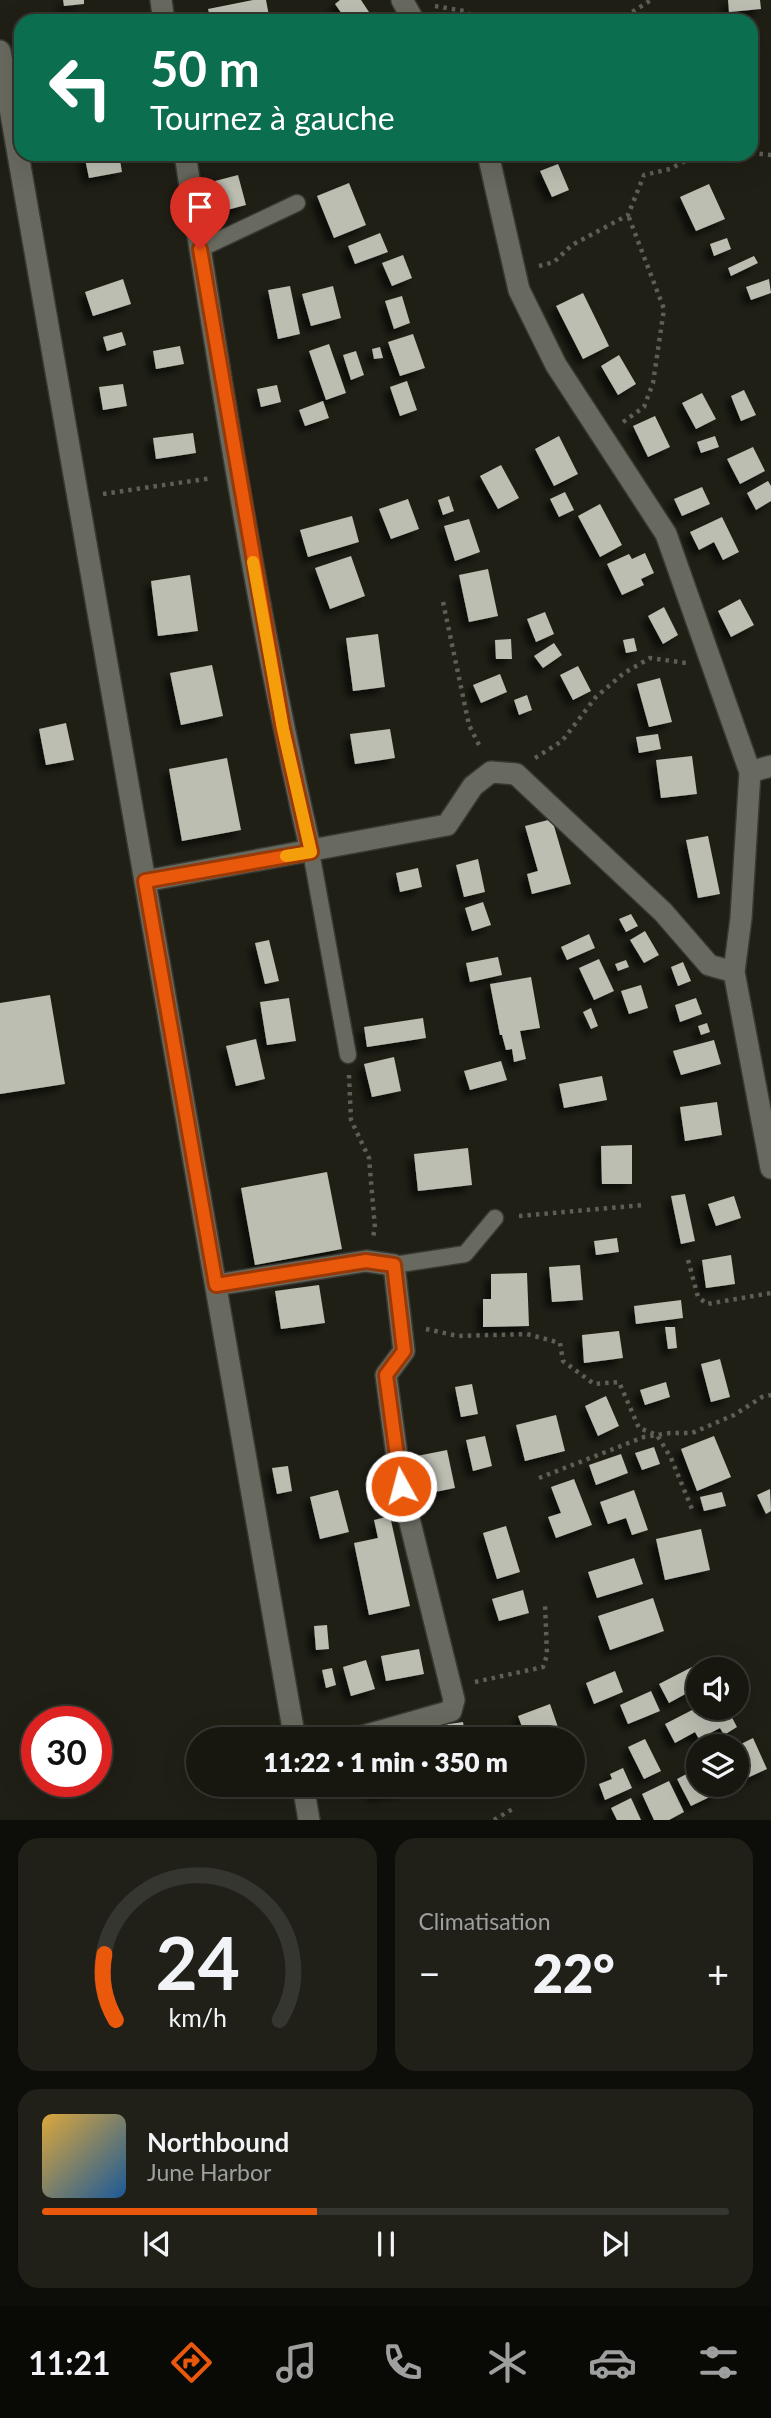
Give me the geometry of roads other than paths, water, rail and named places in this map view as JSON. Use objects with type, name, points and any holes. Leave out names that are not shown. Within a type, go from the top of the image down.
[{"type":"street","points":[[0,51],[14,131]]},
{"type":"street","points":[[19,161],[293,1727]]},
{"type":"street","points":[[186,161],[237,475],[283,729],[311,852]]},
{"type":"street","points":[[490,161],[519,290],[556,365],[666,534],[750,772],[741,918],[734,972],[771,1168]]},
{"type":"street","points":[[750,772],[771,766]]},
{"type":"street","points":[[145,881],[447,825],[473,786],[491,772],[516,774],[663,912],[709,965],[734,972]]},
{"type":"street","points":[[216,1285],[366,1261],[394,1265],[404,1351],[386,1375],[401,1486],[454,1700],[451,1711],[395,1727]]},
{"type":"street","points":[[305,1797],[309,1819]]},
{"type":"lane","points":[[200,249],[297,203]]},
{"type":"lane","points":[[311,852],[348,1055]]},
{"type":"lane","points":[[394,1265],[465,1254],[495,1219]]}]
